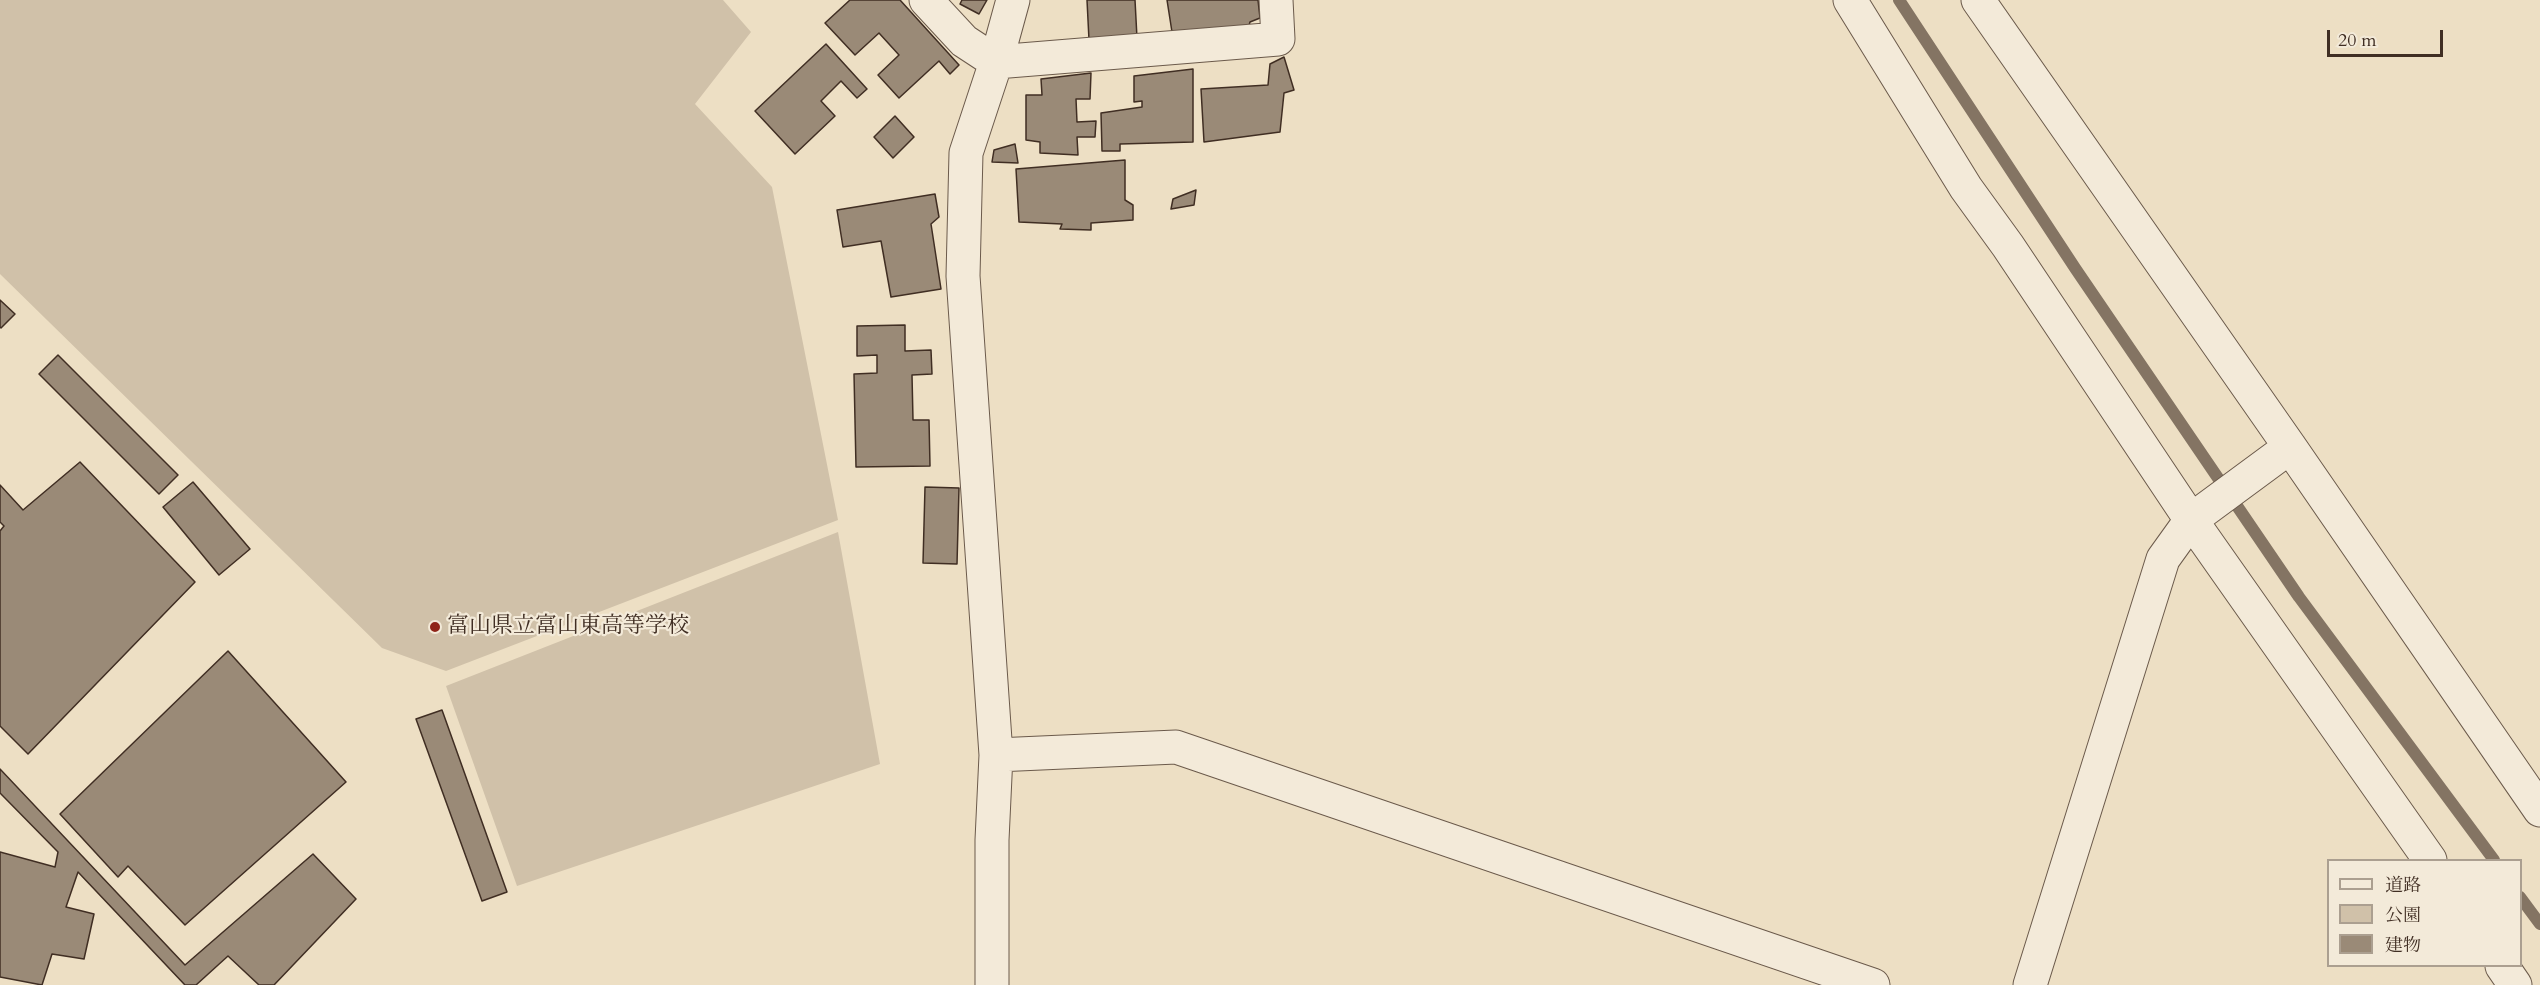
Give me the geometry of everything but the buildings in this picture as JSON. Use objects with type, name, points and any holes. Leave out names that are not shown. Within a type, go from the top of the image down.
[{"type":"street","points":[[926,0],[964,41],[996,62],[1278,39],[1276,0]]},
{"type":"street","points":[[992,985],[992,840],[996,755],[963,276],[966,153],[996,62],[1013,0]]},
{"type":"street","points":[[1850,0],[1966,188],[2008,246],[2191,520],[2429,859]]},
{"type":"street","points":[[1978,0],[2540,810]]},
{"type":"street","points":[[2030,985],[2163,559],[2191,520],[2290,447]]},
{"type":"street","points":[[996,755],[1176,747],[1873,985]]},
{"type":"street","points":[[2503,967],[2515,985]]},
{"type":"green space","points":[[0,0],[723,0],[751,32],[695,104],[772,187],[838,520],[446,671],[382,648],[0,274]]},
{"type":"green space","points":[[838,532],[880,764],[517,886],[446,686]]},
{"type":"waterway","points":[[1899,0],[2075,268],[2299,597],[2493,859]]},
{"type":"waterway","points":[[2522,900],[2540,924]]},
{"type":"place","name":"富山県立富山東高等学校","points":[[435,627]]}]
